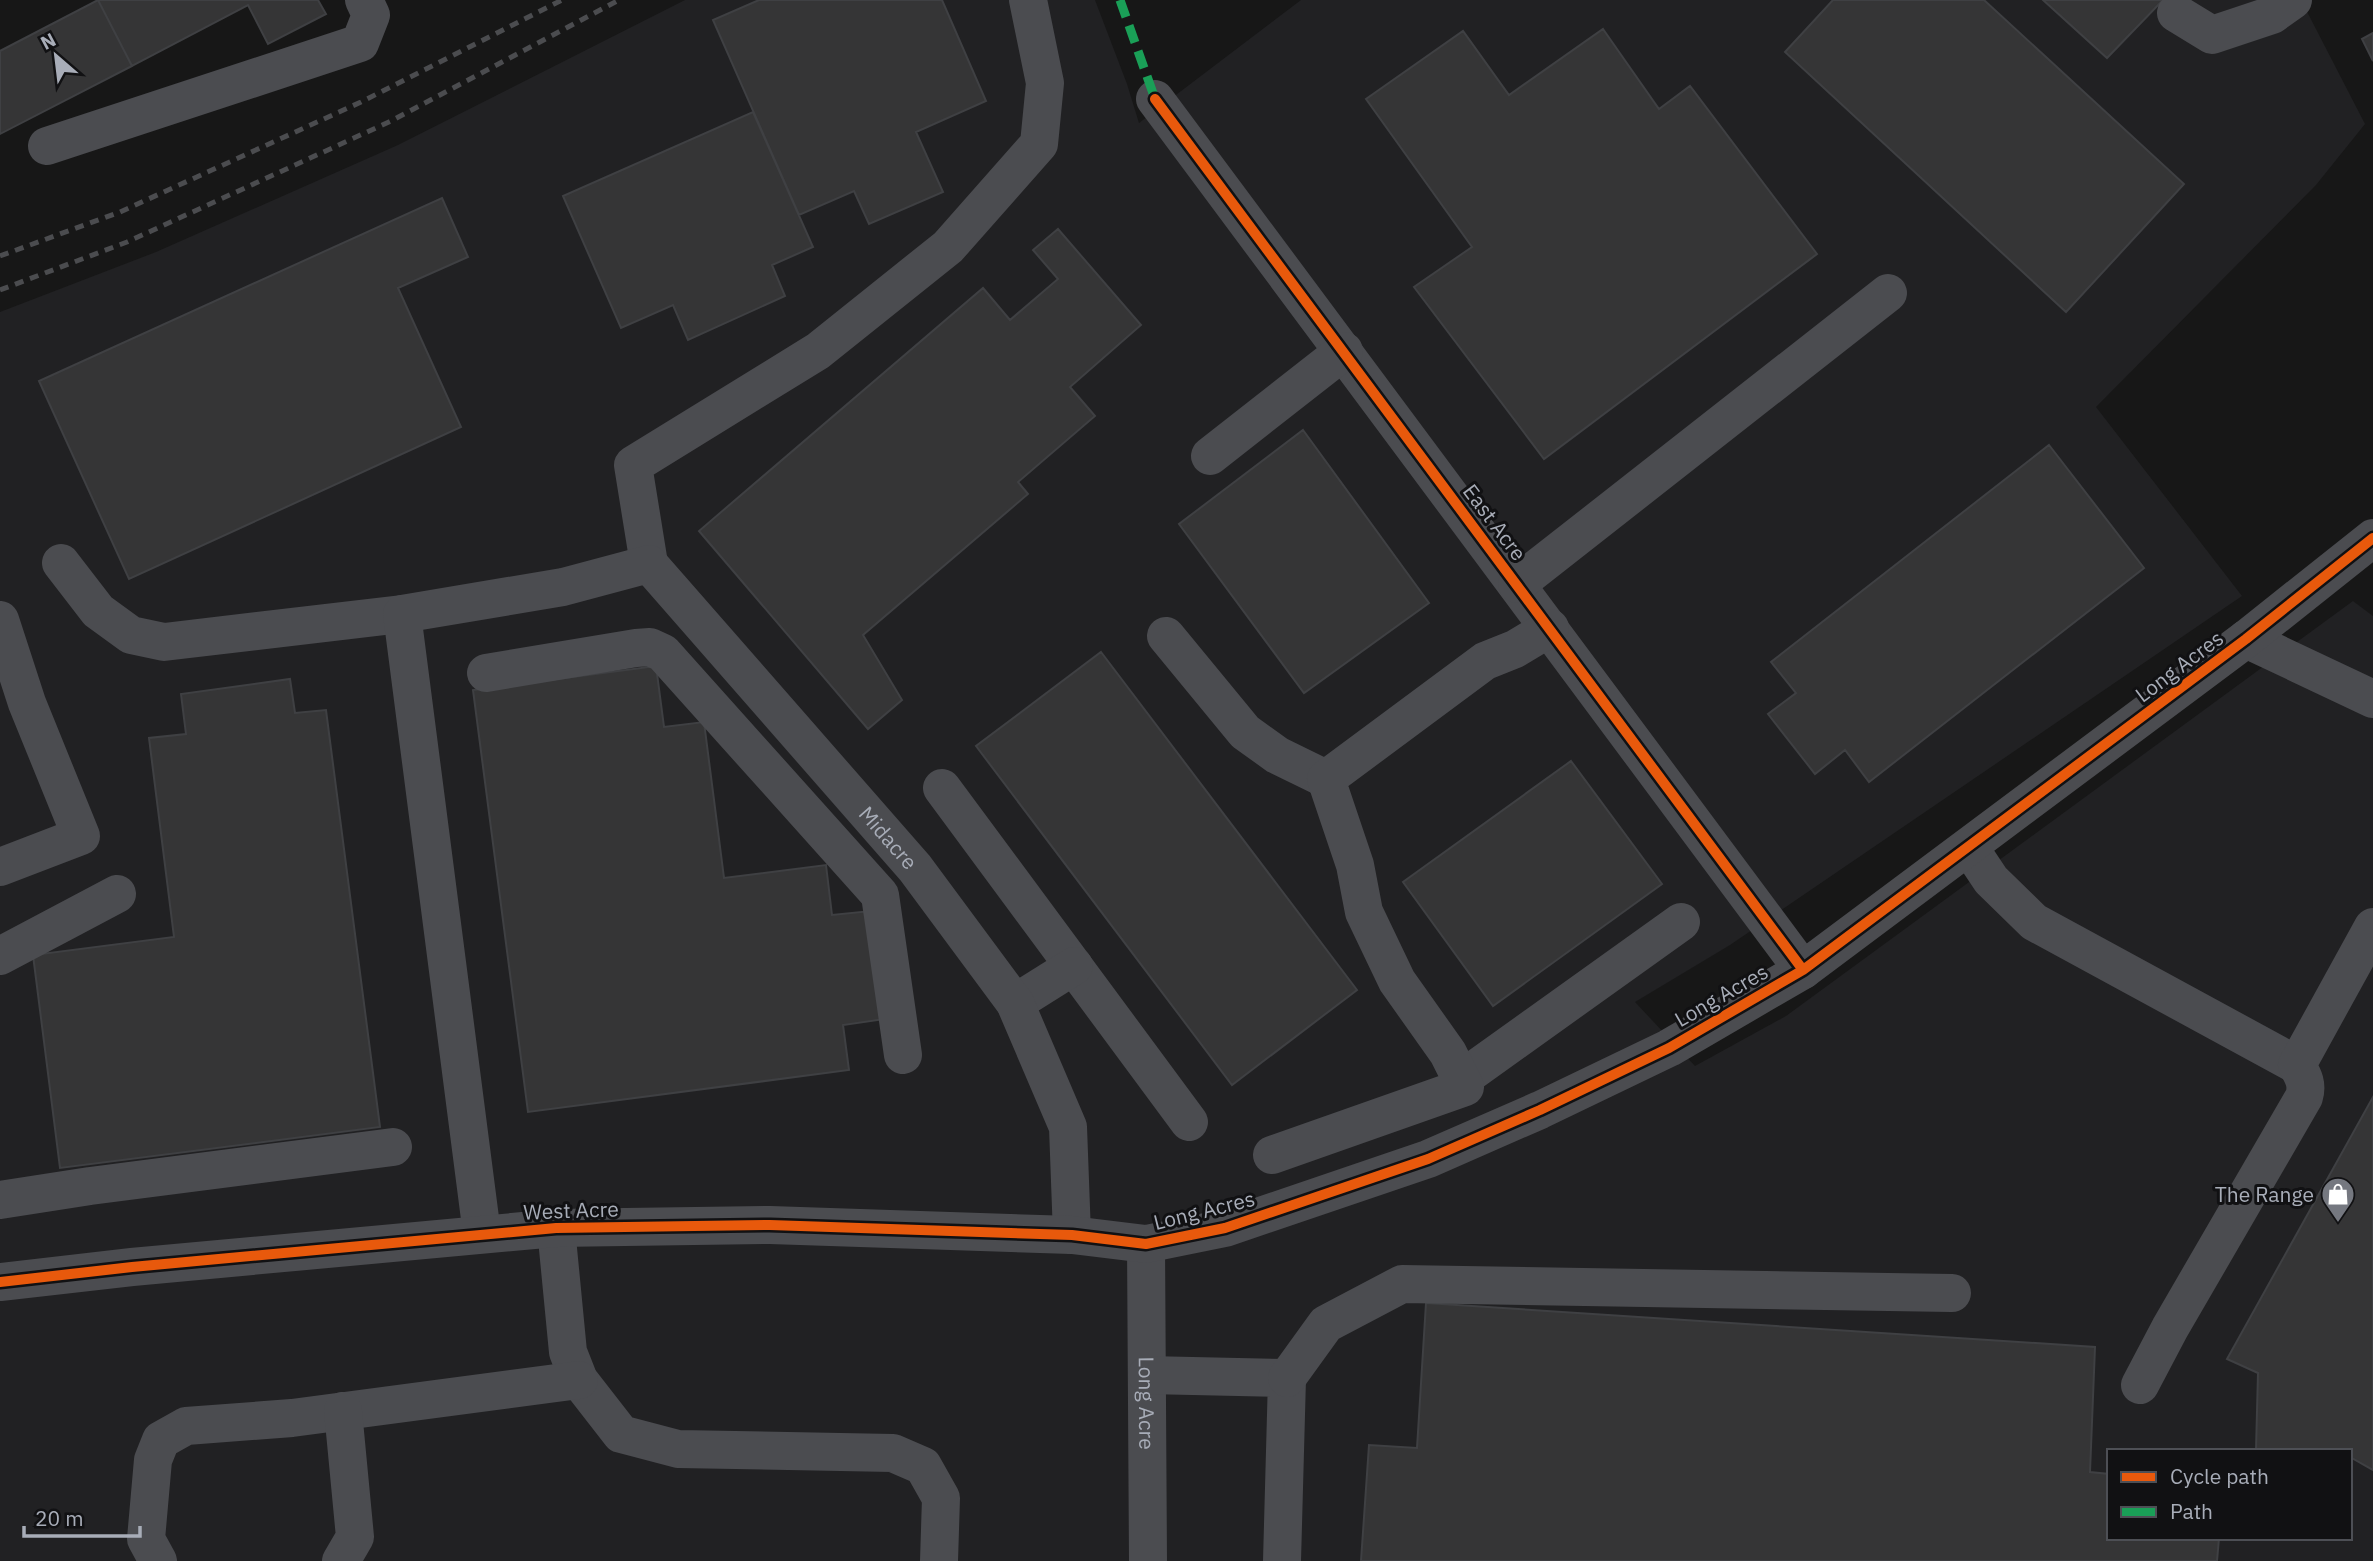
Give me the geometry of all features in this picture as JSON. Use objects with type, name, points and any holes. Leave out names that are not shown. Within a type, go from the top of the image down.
[{"type":"street","points":[[47,146],[360,43],[371,15],[364,0]]},
{"type":"street","points":[[61,563],[98,611],[131,635],[164,642],[402,614],[563,587],[649,564],[633,465],[818,351],[948,247],[1039,144],[1045,83],[1028,0]]},
{"type":"street","points":[[2176,13],[2212,35],[2272,15],[2292,0]]},
{"type":"street","name":"East Acre","points":[[1155,99],[1803,970]]},
{"type":"street","points":[[1517,584],[1888,293]]},
{"type":"street","points":[[1210,456],[1343,351]]},
{"type":"street","name":"Long Acres","points":[[1146,1244],[1237,1224],[1428,1159],[1668,1048],[1803,970],[2246,639],[2373,538]]},
{"type":"street","name":"Midacre","points":[[649,564],[915,868],[1015,1003],[1068,1127],[1072,1235]]},
{"type":"street","points":[[402,614],[482,1234]]},
{"type":"street","points":[[0,620],[27,703],[81,836],[0,867]]},
{"type":"street","points":[[1326,779],[1485,661],[1515,649],[1550,628]]},
{"type":"street","points":[[1166,636],[1245,732],[1277,755],[1326,779],[1354,865],[1364,912],[1397,981],[1448,1053],[1464,1083],[1484,1134]]},
{"type":"street","points":[[2246,639],[2373,699]]},
{"type":"street","points":[[486,673],[636,648],[650,647],[663,653],[880,894],[903,1055]]},
{"type":"street","points":[[942,788],[1189,1122]]},
{"type":"street","points":[[1969,847],[1991,880],[2034,922],[2297,1065],[2306,1088],[2304,1097],[2170,1328],[2140,1385]]},
{"type":"street","points":[[880,894],[915,868]]},
{"type":"street","points":[[0,956],[117,894]]},
{"type":"street","points":[[1272,1155],[1464,1083],[1681,922]]},
{"type":"street","points":[[2297,1065],[2373,927]]},
{"type":"street","points":[[1015,1003],[1074,966]]},
{"type":"street","points":[[0,1200],[393,1147]]},
{"type":"street","name":"West Acre","points":[[0,1282],[145,1265],[556,1227],[770,1225],[1072,1235],[1146,1244]]},
{"type":"street","points":[[556,1227],[568,1352],[579,1380],[621,1434],[678,1449],[893,1453],[923,1466],[941,1498],[939,1561]]},
{"type":"street","name":"Long Acre","points":[[1146,1244],[1148,1561]]},
{"type":"street","points":[[1282,1561],[1287,1378],[1326,1324],[1402,1284],[1952,1293]]},
{"type":"street","points":[[1147,1375],[1287,1378]]},
{"type":"street","points":[[158,1561],[146,1539],[153,1460],[161,1440],[186,1426],[343,1411],[579,1380]]},
{"type":"street","points":[[341,1561],[355,1537],[343,1411]]},
{"type":"shaded area","points":[[685,0],[1095,0],[1139,123],[1301,0],[2301,0],[2365,124],[2316,185],[2096,407],[2242,596],[1730,945],[1635,1002],[1695,1066],[1786,1016],[2353,601],[2373,616],[2373,1561],[0,1561],[0,312],[156,252],[398,145]]},
{"type":"building","points":[[98,0],[132,66],[0,134],[0,51]]},
{"type":"building","points":[[98,0],[318,0],[326,14],[268,44],[248,5],[132,66]]},
{"type":"building","points":[[759,0],[942,0],[986,101],[916,132],[943,192],[869,224],[854,191],[799,215],[713,20]]},
{"type":"building","points":[[1833,0],[1984,0],[2184,184],[2066,312],[1785,52]]},
{"type":"building","points":[[2043,0],[2163,0],[2107,58]]},
{"type":"building","points":[[1603,29],[1659,109],[1690,86],[1817,254],[1544,459],[1414,287],[1472,247],[1366,99],[1463,31],[1509,95]]},
{"type":"building","points":[[2373,33],[2373,61],[2362,39]]},
{"type":"building","points":[[753,112],[813,247],[772,265],[785,296],[688,340],[673,305],[621,328],[563,196]]},
{"type":"building","points":[[442,198],[468,257],[398,288],[461,427],[129,579],[39,381]]},
{"type":"building","points":[[1058,229],[1141,325],[1070,387],[1095,416],[1018,482],[1028,494],[863,635],[902,700],[868,729],[699,531],[983,288],[1010,320],[1058,279],[1033,250]]},
{"type":"building","points":[[1303,430],[1429,603],[1304,693],[1179,524]]},
{"type":"building","points":[[2049,445],[2144,568],[1869,782],[1845,750],[1815,774],[1768,714],[1796,693],[1771,662]]},
{"type":"building","points":[[1101,652],[1357,990],[1232,1085],[976,746]]},
{"type":"building","points":[[656,666],[664,727],[704,722],[724,878],[826,865],[832,915],[871,911],[885,1019],[843,1025],[849,1070],[528,1112],[473,690]]},
{"type":"building","points":[[290,679],[295,713],[326,710],[380,1127],[60,1168],[33,955],[174,937],[149,738],[186,734],[181,694]]},
{"type":"building","points":[[1571,761],[1662,884],[1493,1006],[1403,882]]},
{"type":"building","name":"The Range","points":[[2373,1097],[2373,1470],[2352,1458],[2352,1449],[2256,1449],[2258,1373],[2227,1359]]},
{"type":"building","points":[[1426,1303],[2095,1347],[2090,1472],[2107,1474],[2107,1540],[2219,1540],[2217,1561],[1361,1561],[1369,1445],[1417,1448]]},
{"type":"railway","points":[[0,256],[120,212],[361,102],[562,0]]},
{"type":"railway","points":[[0,290],[127,242],[391,121],[619,0]]},
{"type":"marked path","points":[[1120,0],[1155,99]]},
{"type":"cycle path","points":[[1155,99],[1803,970]]},
{"type":"cycle path","points":[[0,1282],[132,1267],[556,1228],[770,1225],[1072,1235],[1146,1244],[1225,1228],[1428,1159],[1540,1110],[1669,1048],[1803,970],[2246,639],[2373,538]]},
{"type":"place","name":"The Range","points":[[2338,1224]]}]
